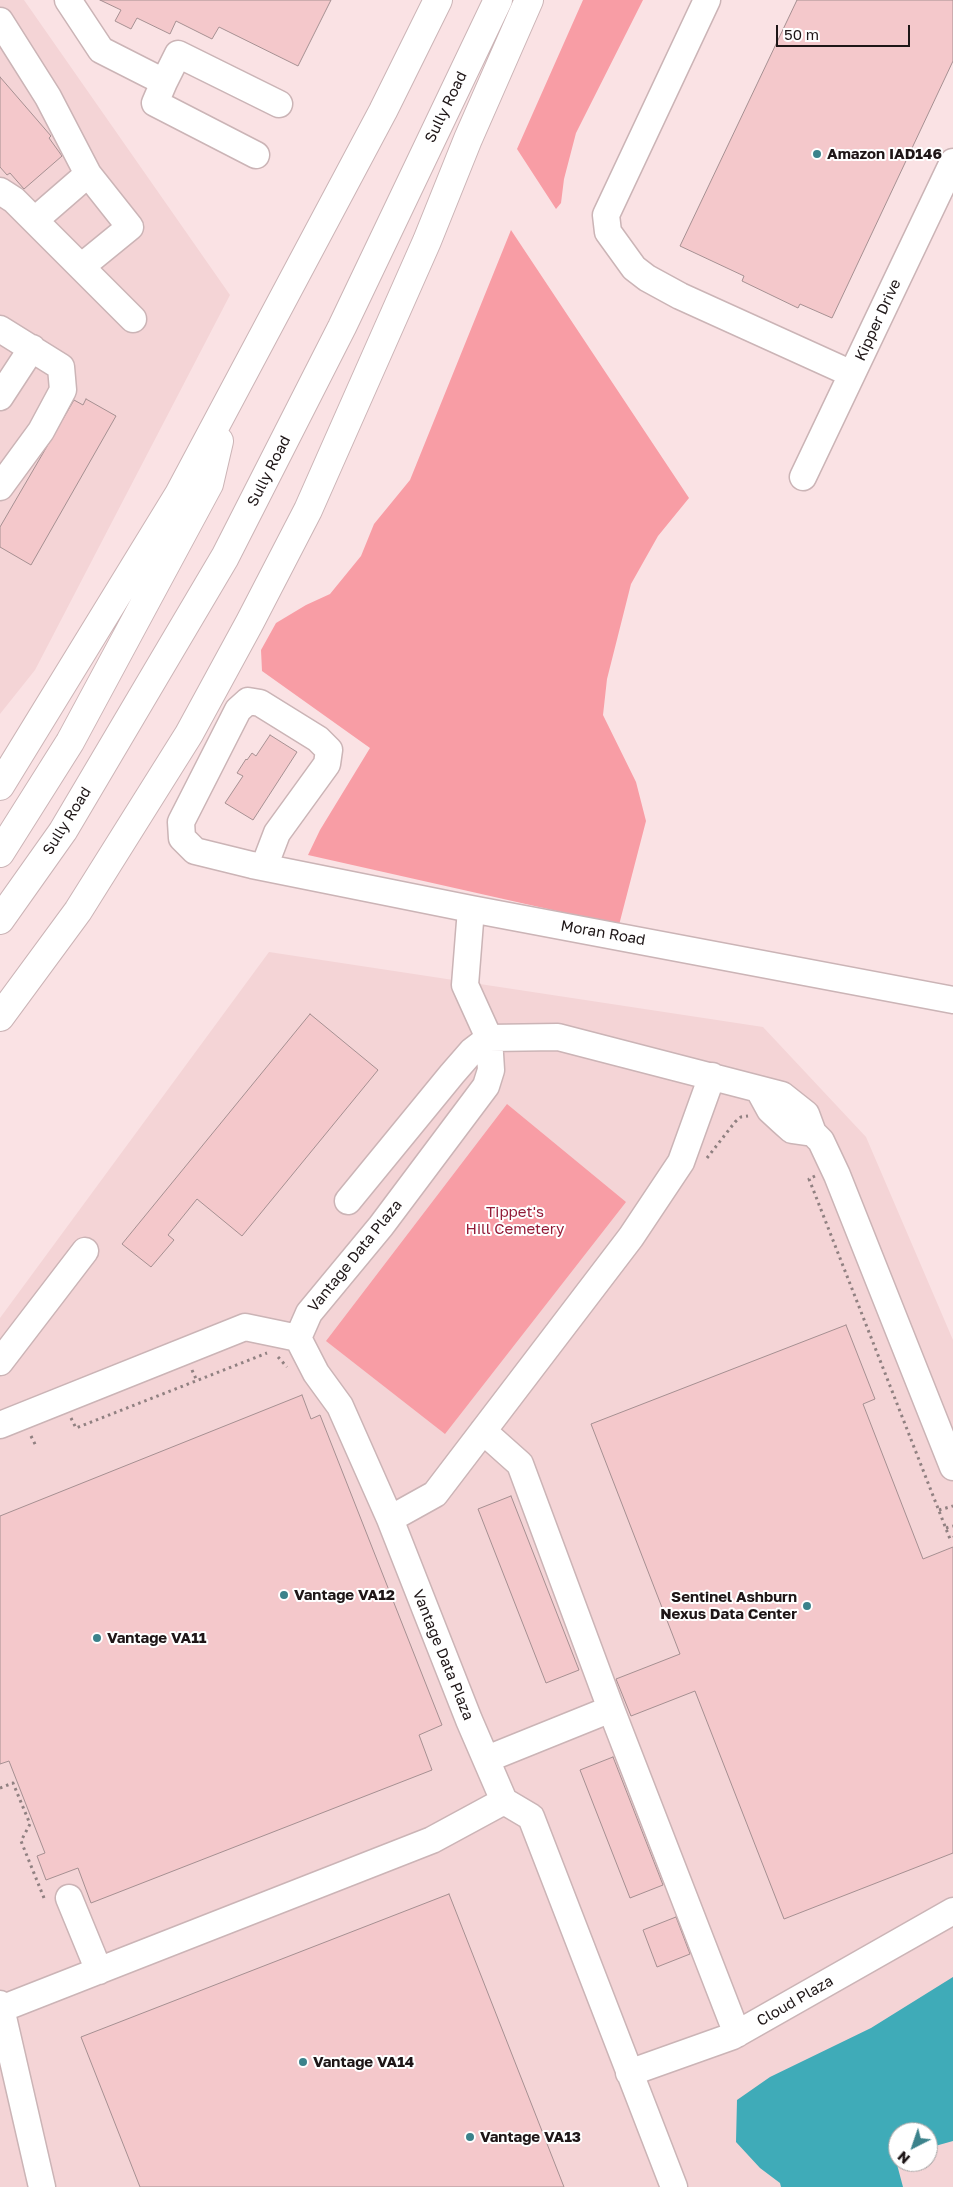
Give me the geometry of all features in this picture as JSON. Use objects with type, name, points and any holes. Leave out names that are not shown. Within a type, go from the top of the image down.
[{"type":"highway","points":[[0,786],[179,494],[383,111],[438,0]]},
{"type":"highway","name":"Sully Road","points":[[0,920],[62,831],[226,557],[342,327],[498,0]]},
{"type":"highway","points":[[0,1017],[29,975],[78,911],[188,734],[308,510],[427,241],[468,139],[529,0]]},
{"type":"highway","points":[[0,853],[70,742],[209,484],[226,408]]},
{"type":"street","points":[[68,0],[101,50],[164,82]]},
{"type":"street","points":[[707,0],[606,215],[608,232],[634,268],[647,278],[680,296],[852,374]]},
{"type":"street","points":[[0,21],[48,97],[88,174],[130,227],[82,267]]},
{"type":"street","points":[[256,155],[155,103],[164,82],[178,54],[279,104]]},
{"type":"street","name":"Kipper Drive","points":[[803,477],[953,162]]},
{"type":"street","points":[[35,220],[88,174]]},
{"type":"street","points":[[0,191],[14,200],[35,220],[133,320]]},
{"type":"street","points":[[0,329],[61,367],[63,390],[41,430],[0,487]]},
{"type":"street","points":[[0,397],[32,348]]},
{"type":"street","name":"Moran Road","points":[[258,866],[278,833],[327,764],[329,750],[318,739],[260,703],[248,701],[238,710],[180,822],[182,838],[195,850],[258,866],[471,909],[953,1000]]},
{"type":"street","name":"Vantage Data Plaza","points":[[471,909],[465,985],[489,1038],[491,1070],[486,1086],[381,1226],[309,1313],[298,1338],[316,1373],[340,1406],[390,1519],[469,1720],[504,1801]]},
{"type":"street","points":[[348,1200],[472,1051],[489,1038],[558,1037],[712,1076],[759,1090],[782,1094],[806,1114],[812,1133],[821,1141],[837,1175],[953,1467]]},
{"type":"street","points":[[390,1519],[435,1494],[631,1237],[681,1162],[712,1076]]},
{"type":"street","points":[[0,1362],[86,1251]]},
{"type":"street","points":[[0,1425],[245,1327],[298,1338]]},
{"type":"street","points":[[483,1431],[520,1464],[611,1709],[737,2034]]},
{"type":"street","points":[[487,1759],[611,1709]]},
{"type":"street","points":[[42,2187],[1,2007],[432,1840],[504,1801],[531,1817],[674,2187]]},
{"type":"street","points":[[61,1900],[98,1971]]},
{"type":"street","name":"Cloud Plaza","points":[[629,2072],[737,2034],[953,1911]]},
{"type":"path","points":[[703,1163],[734,1122],[741,1117],[755,1116]]},
{"type":"path","points":[[822,1173],[809,1179],[950,1539],[953,1538]]},
{"type":"path","points":[[69,1412],[76,1428],[272,1351],[291,1371]]},
{"type":"path","points":[[939,1510],[953,1506]]},
{"type":"path","points":[[946,1528],[953,1526]]},
{"type":"path","points":[[0,1788],[13,1783],[30,1824],[21,1841],[44,1898],[61,1900]]},
{"type":"shaded area","points":[[0,0],[24,0],[230,295],[35,670],[0,714]]},
{"type":"shaded area","points":[[269,952],[763,1027],[866,1137],[953,1340],[953,2187],[0,2187],[0,1318]]},
{"type":"green space","points":[[583,0],[643,0],[576,133],[564,179],[561,203],[556,209],[517,149]]},
{"type":"green space","points":[[511,230],[689,498],[658,536],[631,584],[607,679],[603,715],[636,782],[646,821],[619,925],[308,855],[320,830],[370,748],[262,671],[261,650],[276,623],[306,605],[330,594],[361,556],[374,524],[410,480]]},
{"type":"green space","name":"Tippet's Hill Cemetery","points":[[507,1104],[626,1202],[445,1434],[326,1341]]},
{"type":"water","points":[[953,1977],[953,2141],[938,2145],[938,2122],[888,2122],[888,2172],[899,2172],[903,2187],[781,2187],[780,2183],[760,2168],[736,2142],[737,2100],[770,2077],[871,2028]]},
{"type":"building","points":[[100,0],[331,0],[298,66],[219,27],[212,39],[176,21],[170,34],[137,18],[131,29],[115,21],[121,10]]},
{"type":"building","name":"Amazon IAD146","points":[[797,0],[953,0],[953,61],[832,318],[800,304],[798,308],[742,281],[744,276],[680,246]]},
{"type":"building","points":[[0,77],[51,136],[49,138],[62,156],[24,189],[10,173],[7,175],[0,167]]},
{"type":"building","points":[[86,399],[116,416],[31,565],[0,547],[0,527],[74,400],[83,405]]},
{"type":"building","points":[[270,735],[297,752],[253,820],[225,803],[243,776],[237,773],[246,759],[252,753],[256,756]]},
{"type":"building","points":[[310,1014],[378,1070],[242,1236],[197,1199],[168,1235],[174,1240],[151,1267],[122,1244]]},
{"type":"building","name":"Sentinel Ashburn Nexus Data Center","points":[[846,1325],[875,1399],[863,1404],[923,1559],[953,1547],[953,1853],[784,1919],[695,1691],[631,1716],[616,1679],[680,1654],[591,1424]]},
{"type":"building","points":[[302,1395],[311,1419],[320,1415],[442,1725],[419,1735],[432,1770],[91,1903],[78,1868],[46,1880],[37,1856],[45,1853],[9,1761],[0,1764],[0,1516]]},
{"type":"building","points":[[511,1496],[579,1670],[546,1683],[478,1509]]},
{"type":"building","points":[[613,1757],[663,1885],[630,1898],[580,1770]]},
{"type":"building","name":"Vantage VA14","points":[[449,1894],[564,2187],[140,2187],[81,2037]]},
{"type":"building","points":[[676,1917],[690,1954],[657,1967],[643,1930]]},
{"type":"place","name":"Amazon IAD146","points":[[817,154]]},
{"type":"place","name":"Vantage VA12","points":[[284,1595]]},
{"type":"place","name":"Sentinel Ashburn Nexus Data Center","points":[[807,1606]]},
{"type":"place","name":"Vantage VA11","points":[[97,1638]]},
{"type":"place","name":"Vantage VA14","points":[[303,2062]]},
{"type":"place","name":"Vantage VA13","points":[[470,2137]]}]
